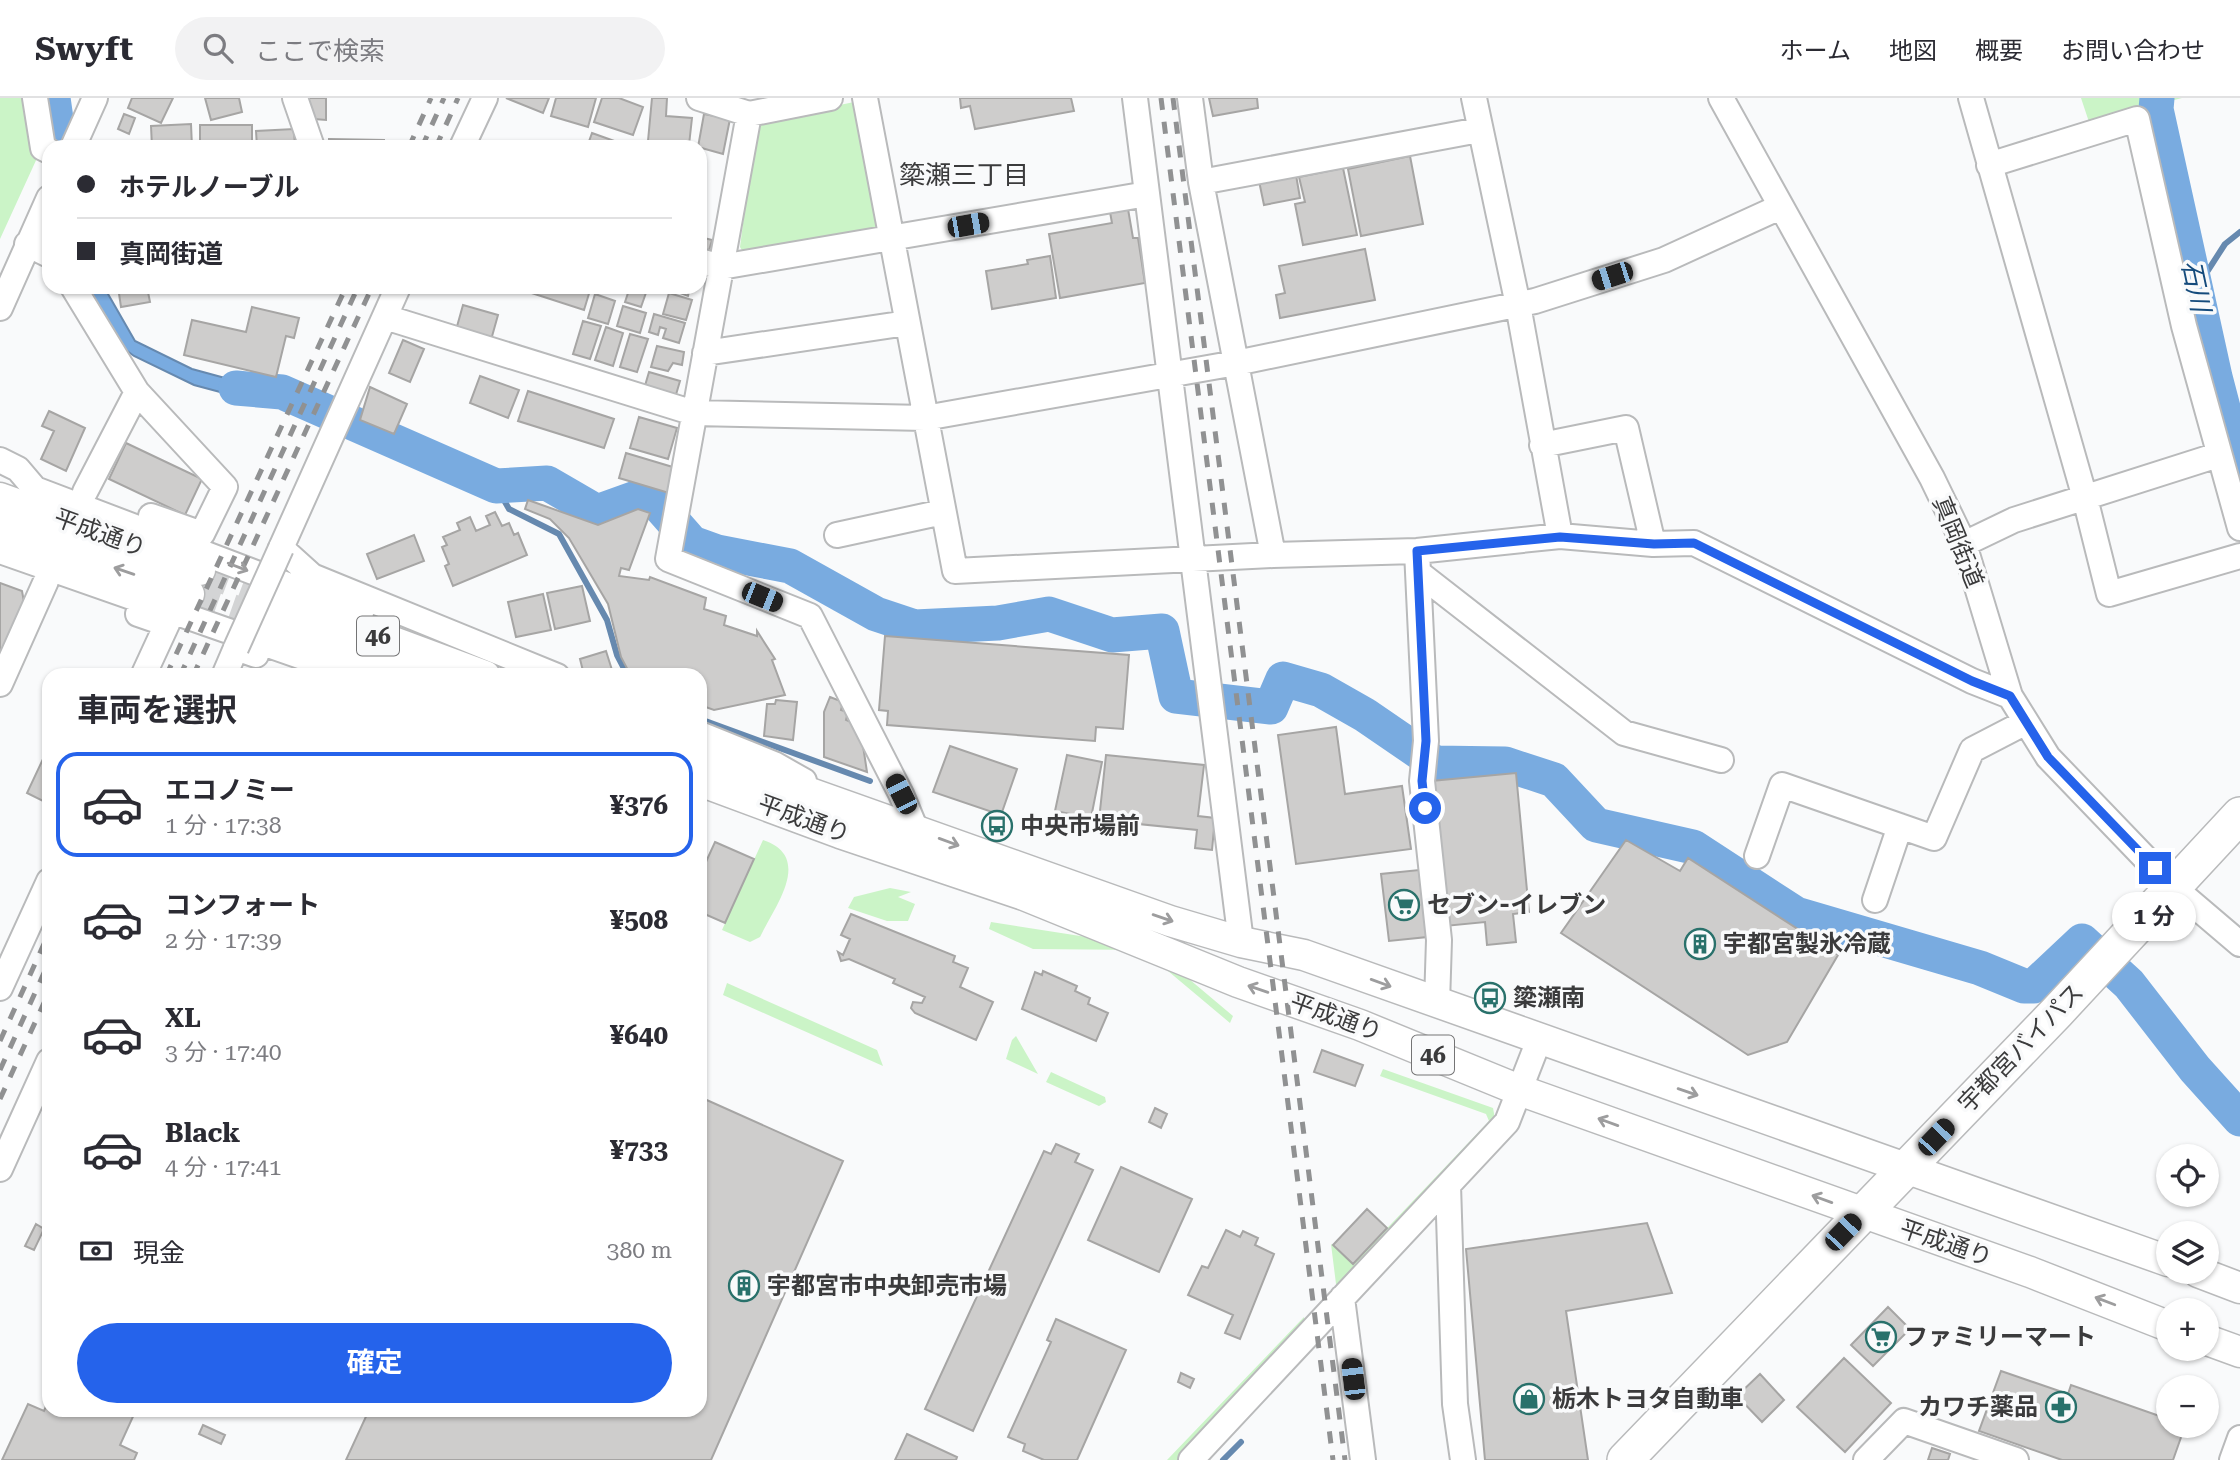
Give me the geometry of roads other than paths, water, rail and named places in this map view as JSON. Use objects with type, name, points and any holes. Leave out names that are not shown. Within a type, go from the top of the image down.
[{"type":"highway","name":"宇都宮バイパス","points":[[1625,1460],[2240,815]]},
{"type":"main road","name":"平成通り","points":[[0,498],[194,582],[0,528]]},
{"type":"main road","name":"46","points":[[398,668],[267,609],[486,661]]},
{"type":"main road","name":"平成通り","points":[[707,756],[1133,908],[1241,942],[1304,955],[2156,1257]]},
{"type":"main road","name":"平成通り","points":[[707,784],[840,833],[1024,895],[1238,982],[1360,1025],[1519,1090],[2030,1272],[2156,1321]]},
{"type":"main road","points":[[2219,1280],[2240,1288]]},
{"type":"main road","points":[[2219,1344],[2240,1352]]},
{"type":"street","points":[[35,98],[42,142]]},
{"type":"street","points":[[76,140],[95,98]]},
{"type":"street","points":[[295,98],[310,140]]},
{"type":"street","points":[[465,140],[485,98]]},
{"type":"street","points":[[699,98],[749,114],[830,98]]},
{"type":"street","points":[[865,98],[955,571],[1273,555],[1419,562],[1560,537],[1654,544],[1694,543],[1972,681],[2010,696]]},
{"type":"street","points":[[1135,98],[1241,942]]},
{"type":"street","points":[[1190,98],[1201,182],[1273,555]]},
{"type":"street","points":[[1474,98],[1518,305],[1560,537]]},
{"type":"street","name":"真岡街道","points":[[1721,98],[1932,478],[1964,544],[2010,696],[2048,757],[2172,887],[2229,923],[2240,944]]},
{"type":"street","points":[[1970,98],[2085,498],[2109,594],[2240,556]]},
{"type":"street","points":[[749,114],[710,264],[705,353],[668,559],[810,616],[901,794],[916,830]]},
{"type":"street","points":[[1989,165],[2137,119],[2184,326],[2240,528]]},
{"type":"street","points":[[1201,182],[1479,130]]},
{"type":"street","points":[[710,264],[891,238],[1147,194]]},
{"type":"street","points":[[384,317],[694,413],[925,418],[1236,363],[1518,305],[1664,260],[1780,207]]},
{"type":"street","points":[[0,308],[38,250],[42,231]]},
{"type":"street","points":[[9,464],[202,534],[225,487],[137,392],[77,294]]},
{"type":"street","points":[[227,668],[395,294]]},
{"type":"street","points":[[705,353],[907,323]]},
{"type":"street","points":[[85,492],[137,392]]},
{"type":"street","points":[[1542,445],[1626,428],[1654,544]]},
{"type":"street","points":[[1964,544],[2014,520],[2218,455]]},
{"type":"street","points":[[9,464],[35,489],[486,661],[519,668]]},
{"type":"street","points":[[837,535],[943,512]]},
{"type":"street","points":[[281,548],[312,576],[486,661]]},
{"type":"street","points":[[0,551],[333,668]]},
{"type":"street","points":[[1419,562],[1624,733],[1721,760]]},
{"type":"street","points":[[1419,562],[1426,741],[1422,781],[1440,940],[1437,1003]]},
{"type":"street","points":[[0,565],[167,624],[147,668]]},
{"type":"street","points":[[0,684],[47,581]]},
{"type":"street","points":[[236,648],[292,668]]},
{"type":"street","points":[[1757,856],[1782,785],[1934,838],[1972,750],[2026,722]]},
{"type":"street","points":[[707,737],[774,764],[849,807]]},
{"type":"street","points":[[1875,900],[1900,826]]},
{"type":"street","points":[[0,987],[42,896]]},
{"type":"street","points":[[1191,1460],[1507,1122],[1539,1040]]},
{"type":"street","points":[[0,1169],[42,1076]]},
{"type":"street","points":[[1448,1185],[1455,1404],[1463,1460]]},
{"type":"street","points":[[1342,1298],[1363,1460]]},
{"type":"street","points":[[1866,1460],[1903,1422],[2016,1460]]},
{"type":"street","points":[[2232,1460],[2240,1438]]},
{"type":"water","points":[[91,294],[108,294],[135,341],[192,369],[225,378],[284,387],[277,402],[235,396],[194,385],[134,356],[119,345]]},
{"type":"waterway","points":[[53,98],[59,140]]},
{"type":"waterway","name":"石川","points":[[2157,98],[2156,109],[2215,377],[2240,473]]},
{"type":"waterway","points":[[2196,289],[2225,244],[2240,232]]},
{"type":"waterway","points":[[236,388],[282,392],[496,486],[547,483],[597,512],[636,498],[655,501],[692,543],[717,552],[790,566],[876,614],[915,627],[998,623],[1049,614],[1112,635],[1162,631],[1176,696],[1271,707],[1283,679],[1321,690],[1365,715],[1435,763],[1505,764],[1554,780],[1596,825],[1693,847],[1796,914],[1980,968],[2024,986],[2034,986],[2082,941],[2129,984],[2195,1069],[2240,1119]]},
{"type":"waterway","points":[[496,486],[509,509],[559,534],[607,620],[617,655],[624,668]]},
{"type":"waterway","points":[[707,722],[870,781]]},
{"type":"waterway","points":[[1223,1460],[1241,1442]]},
{"type":"tunnel","points":[[200,570],[272,597]]},
{"type":"tunnel","points":[[189,594],[263,620]]},
{"type":"railway","points":[[412,140],[431,98]]},
{"type":"railway","points":[[425,140],[444,98]]},
{"type":"railway","points":[[439,140],[458,98]]},
{"type":"railway","points":[[1161,98],[1333,1460]]},
{"type":"railway","points":[[1173,98],[1345,1460]]},
{"type":"railway","points":[[170,668],[343,294]]},
{"type":"railway","points":[[184,668],[355,294]]},
{"type":"railway","points":[[197,668],[369,294]]},
{"type":"railway","points":[[0,1041],[42,948]]},
{"type":"railway","points":[[0,1070],[42,977]]},
{"type":"railway","points":[[0,1099],[42,1007]]},
{"type":"place","name":"中央市場前","points":[[997,826]]},
{"type":"place","name":"セブン-イレブン","points":[[1404,905]]},
{"type":"place","name":"宇都宮製氷冷蔵","points":[[1700,944]]},
{"type":"place","name":"簗瀬南","points":[[1490,998]]},
{"type":"place","name":"宇都宮市中央卸売市場","points":[[744,1286]]},
{"type":"place","name":"ファミリーマート","points":[[1881,1337]]},
{"type":"place","name":"栃木トヨタ自動車","points":[[1529,1399]]},
{"type":"place","name":"カワチ薬品","points":[[2061,1407]]},
{"type":"district","name":"簗瀬三丁目","points":[[964,175]]}]
